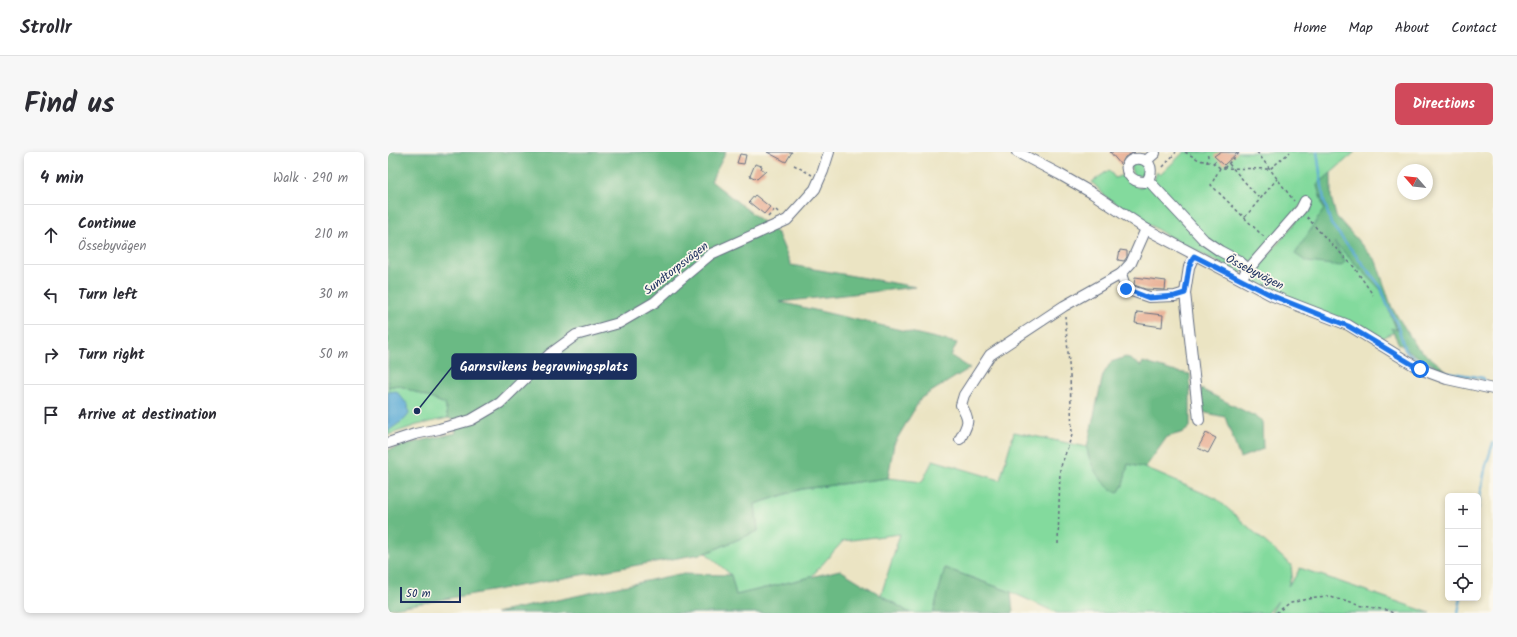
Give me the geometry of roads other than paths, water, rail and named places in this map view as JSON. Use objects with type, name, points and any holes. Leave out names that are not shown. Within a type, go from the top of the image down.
[{"type":"street","name":"Sundtorpsvägen","points":[[388,443],[415,434],[471,420],[500,403],[515,390],[550,354],[576,335],[619,323],[655,302],[674,284],[711,254],[787,220],[815,189],[829,152]]},
{"type":"street","name":"Össebyvägen","points":[[1017,152],[1059,174],[1146,229],[1194,256],[1273,296],[1348,326],[1420,369],[1447,379],[1489,388]]},
{"type":"street","points":[[1151,156],[1150,165],[1152,173],[1148,180],[1145,182],[1139,182],[1131,178],[1126,170],[1126,165],[1130,160],[1151,156]]},
{"type":"street","points":[[1148,180],[1204,240],[1220,251],[1239,261],[1249,270]]},
{"type":"street","points":[[1240,279],[1303,205]]},
{"type":"street","points":[[960,439],[968,424],[967,415],[961,405],[964,394],[990,355],[1064,306],[1121,274],[1131,262],[1146,229]]},
{"type":"street","points":[[1194,256],[1189,267],[1185,293],[1199,420]]},
{"type":"street","points":[[1121,274],[1126,289],[1149,298],[1175,296],[1185,293]]},
{"type":"water","points":[[396,391],[408,405],[409,414],[405,419],[388,431],[388,392]]},
{"type":"waterway","points":[[1317,152],[1324,200],[1331,224],[1381,287],[1387,304],[1397,324],[1405,350],[1417,360],[1440,371],[1483,378],[1487,384]]},
{"type":"waterway","points":[[1481,493],[1485,469],[1493,443]]},
{"type":"waterway","points":[[1458,613],[1460,601]]},
{"type":"place","name":"Garnsvikens begravningsplats","points":[[417,411]]}]
